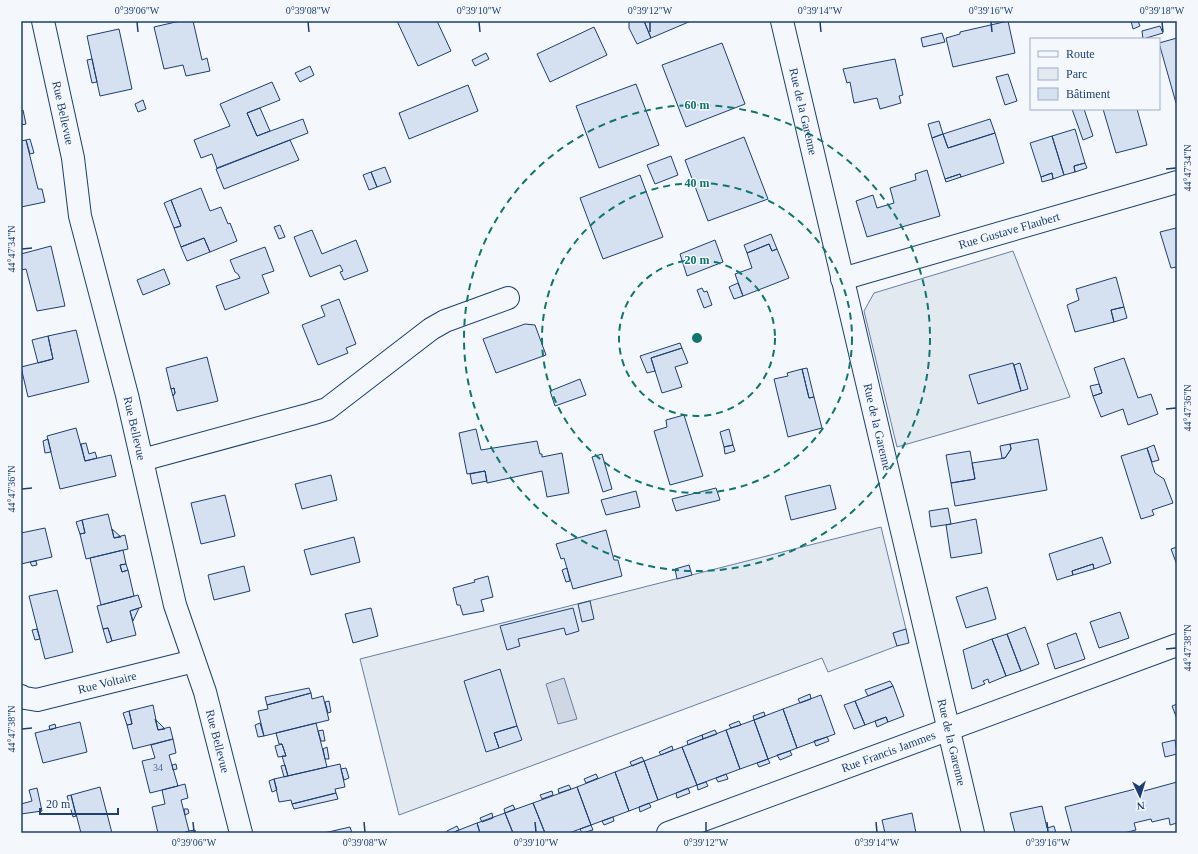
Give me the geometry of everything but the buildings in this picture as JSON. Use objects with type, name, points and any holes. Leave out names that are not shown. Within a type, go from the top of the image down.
[{"type":"street","name":"Rue Bellevue","points":[[43,21],[74,158],[80,216],[125,388],[175,605],[205,692],[240,833]]},
{"type":"street","name":"Rue de la Garenne","points":[[782,21],[973,833]]},
{"type":"street","name":"Rue Gustave Flaubert","points":[[842,279],[1177,182]]},
{"type":"street","points":[[142,460],[326,409],[431,329],[445,321],[508,298]]},
{"type":"street","name":"Rue Francis Jammes","points":[[668,833],[1177,645]]},
{"type":"street","name":"Rue Voltaire","points":[[21,696],[37,700],[194,661]]},
{"type":"green space","points":[[1013,251],[1070,397],[897,447],[864,311],[874,293]]},
{"type":"green space","points":[[881,527],[906,629],[893,633],[897,646],[828,672],[822,658],[399,815],[360,659]]},
{"type":"shaded area","points":[[564,678],[577,719],[558,724],[546,684]]}]
